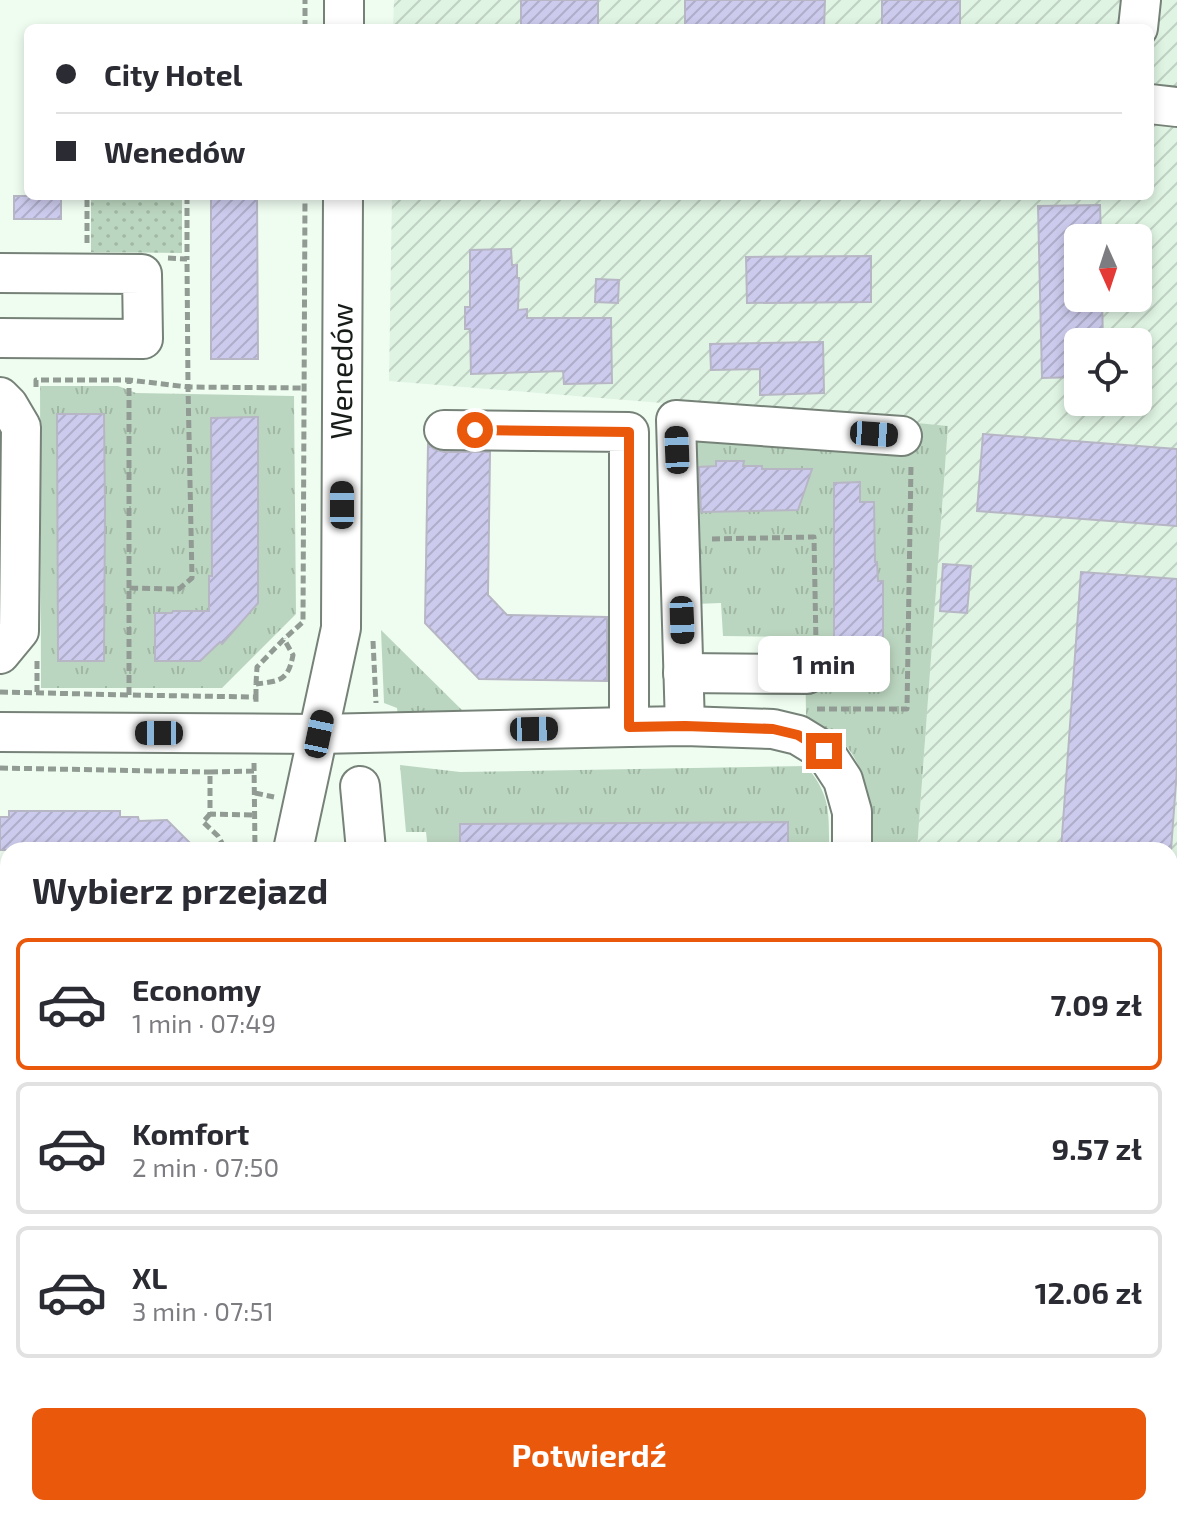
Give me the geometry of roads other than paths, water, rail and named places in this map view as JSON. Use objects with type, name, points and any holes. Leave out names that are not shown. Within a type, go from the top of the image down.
[{"type":"street","points":[[344,0],[344,24]]},
{"type":"street","points":[[1138,24],[1141,0]]},
{"type":"street","points":[[1154,104],[1177,107]]},
{"type":"street","name":"Wenedów","points":[[295,842],[341,628],[343,200]]},
{"type":"street","points":[[0,273],[142,274],[143,339],[0,338]]},
{"type":"street","points":[[0,397],[21,427],[21,442],[19,631],[0,654]]},
{"type":"street","points":[[685,726],[676,420],[902,436]]},
{"type":"street","points":[[444,430],[629,432],[629,727]]},
{"type":"street","points":[[683,673],[808,676]]},
{"type":"street","points":[[0,732],[255,715],[319,734],[685,726],[773,729],[798,735],[824,751],[843,780],[852,812],[852,842]]},
{"type":"street","points":[[360,786],[365,842]]}]
